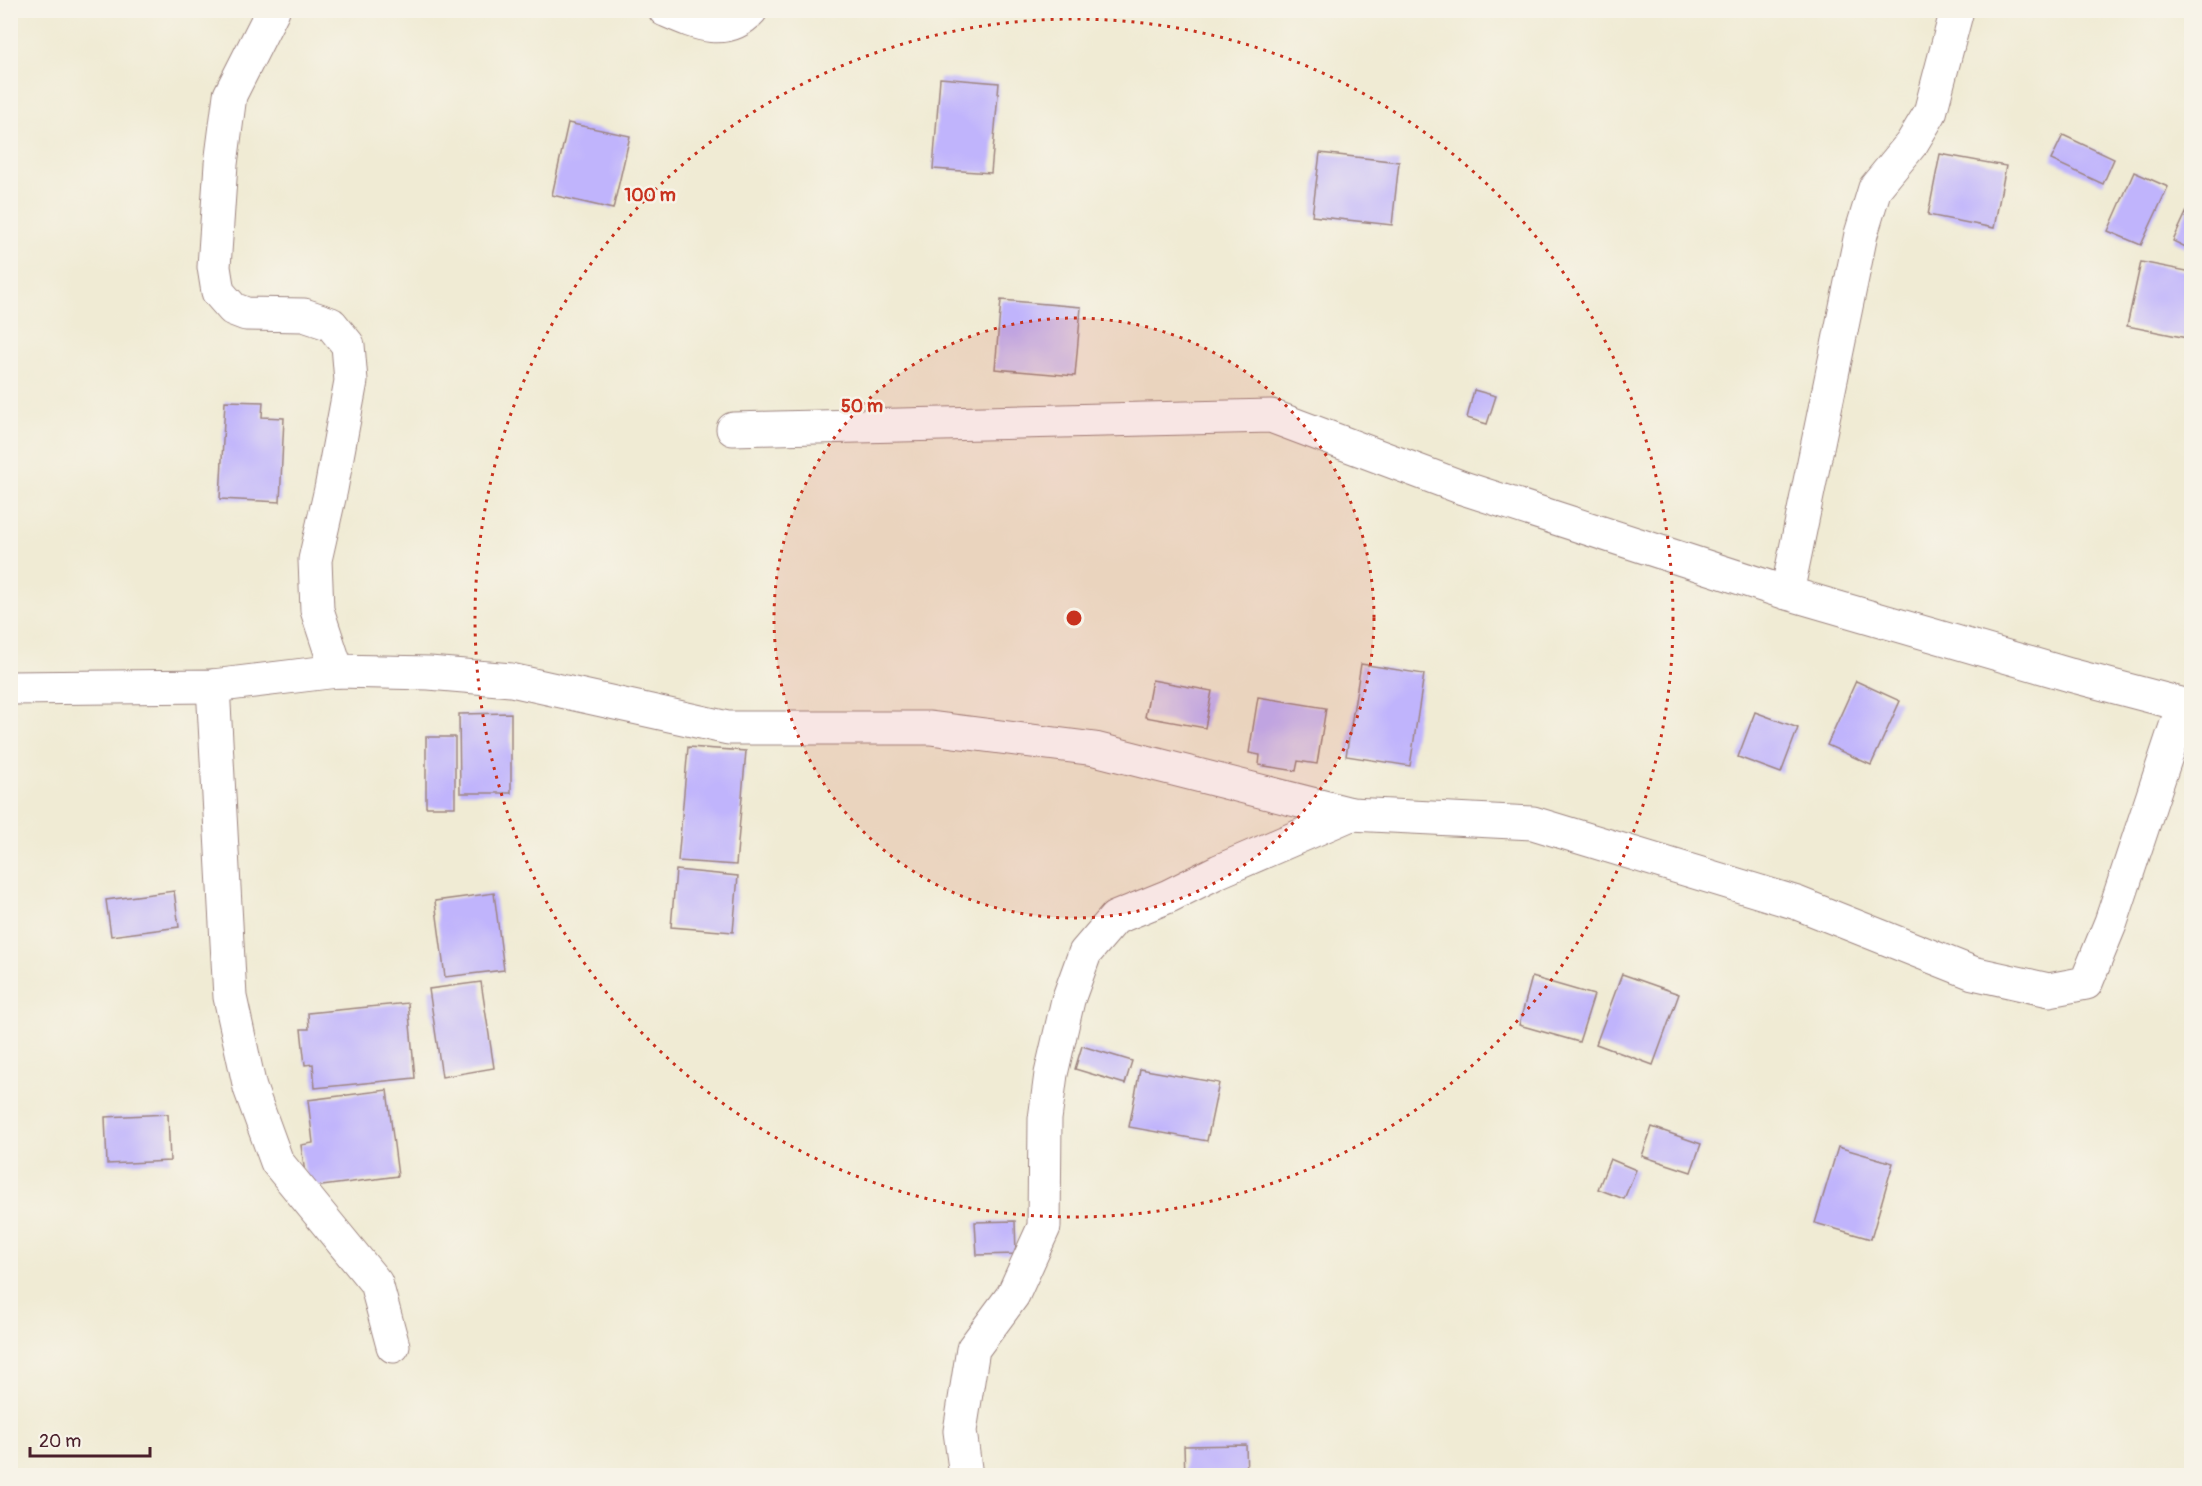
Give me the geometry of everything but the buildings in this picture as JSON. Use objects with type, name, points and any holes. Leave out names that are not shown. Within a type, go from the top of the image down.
[{"type":"street","points":[[273,10],[230,95],[221,164],[214,267],[218,292],[233,309],[246,314],[304,315],[331,324],[348,345],[351,381],[315,560],[318,610],[337,671]]},
{"type":"street","points":[[665,10],[688,21],[719,28],[744,19],[751,10]]},
{"type":"street","points":[[1787,593],[1860,234],[1875,188],[1912,143],[1930,113],[1957,10]]},
{"type":"street","points":[[10,688],[213,686],[337,671],[429,673],[511,680],[728,728],[930,728],[1095,749],[1351,814],[1533,823],[1797,903],[1973,974],[2049,990],[2086,983],[2111,922],[2187,706],[1787,593],[1463,488],[1271,416],[733,429]]},
{"type":"street","points":[[213,686],[230,997],[250,1088],[277,1162],[376,1283],[393,1346]]},
{"type":"street","points":[[966,1476],[960,1431],[973,1349],[1013,1295],[1044,1227],[1045,1119],[1051,1074],[1068,1000],[1085,952],[1115,918],[1351,814]]}]
